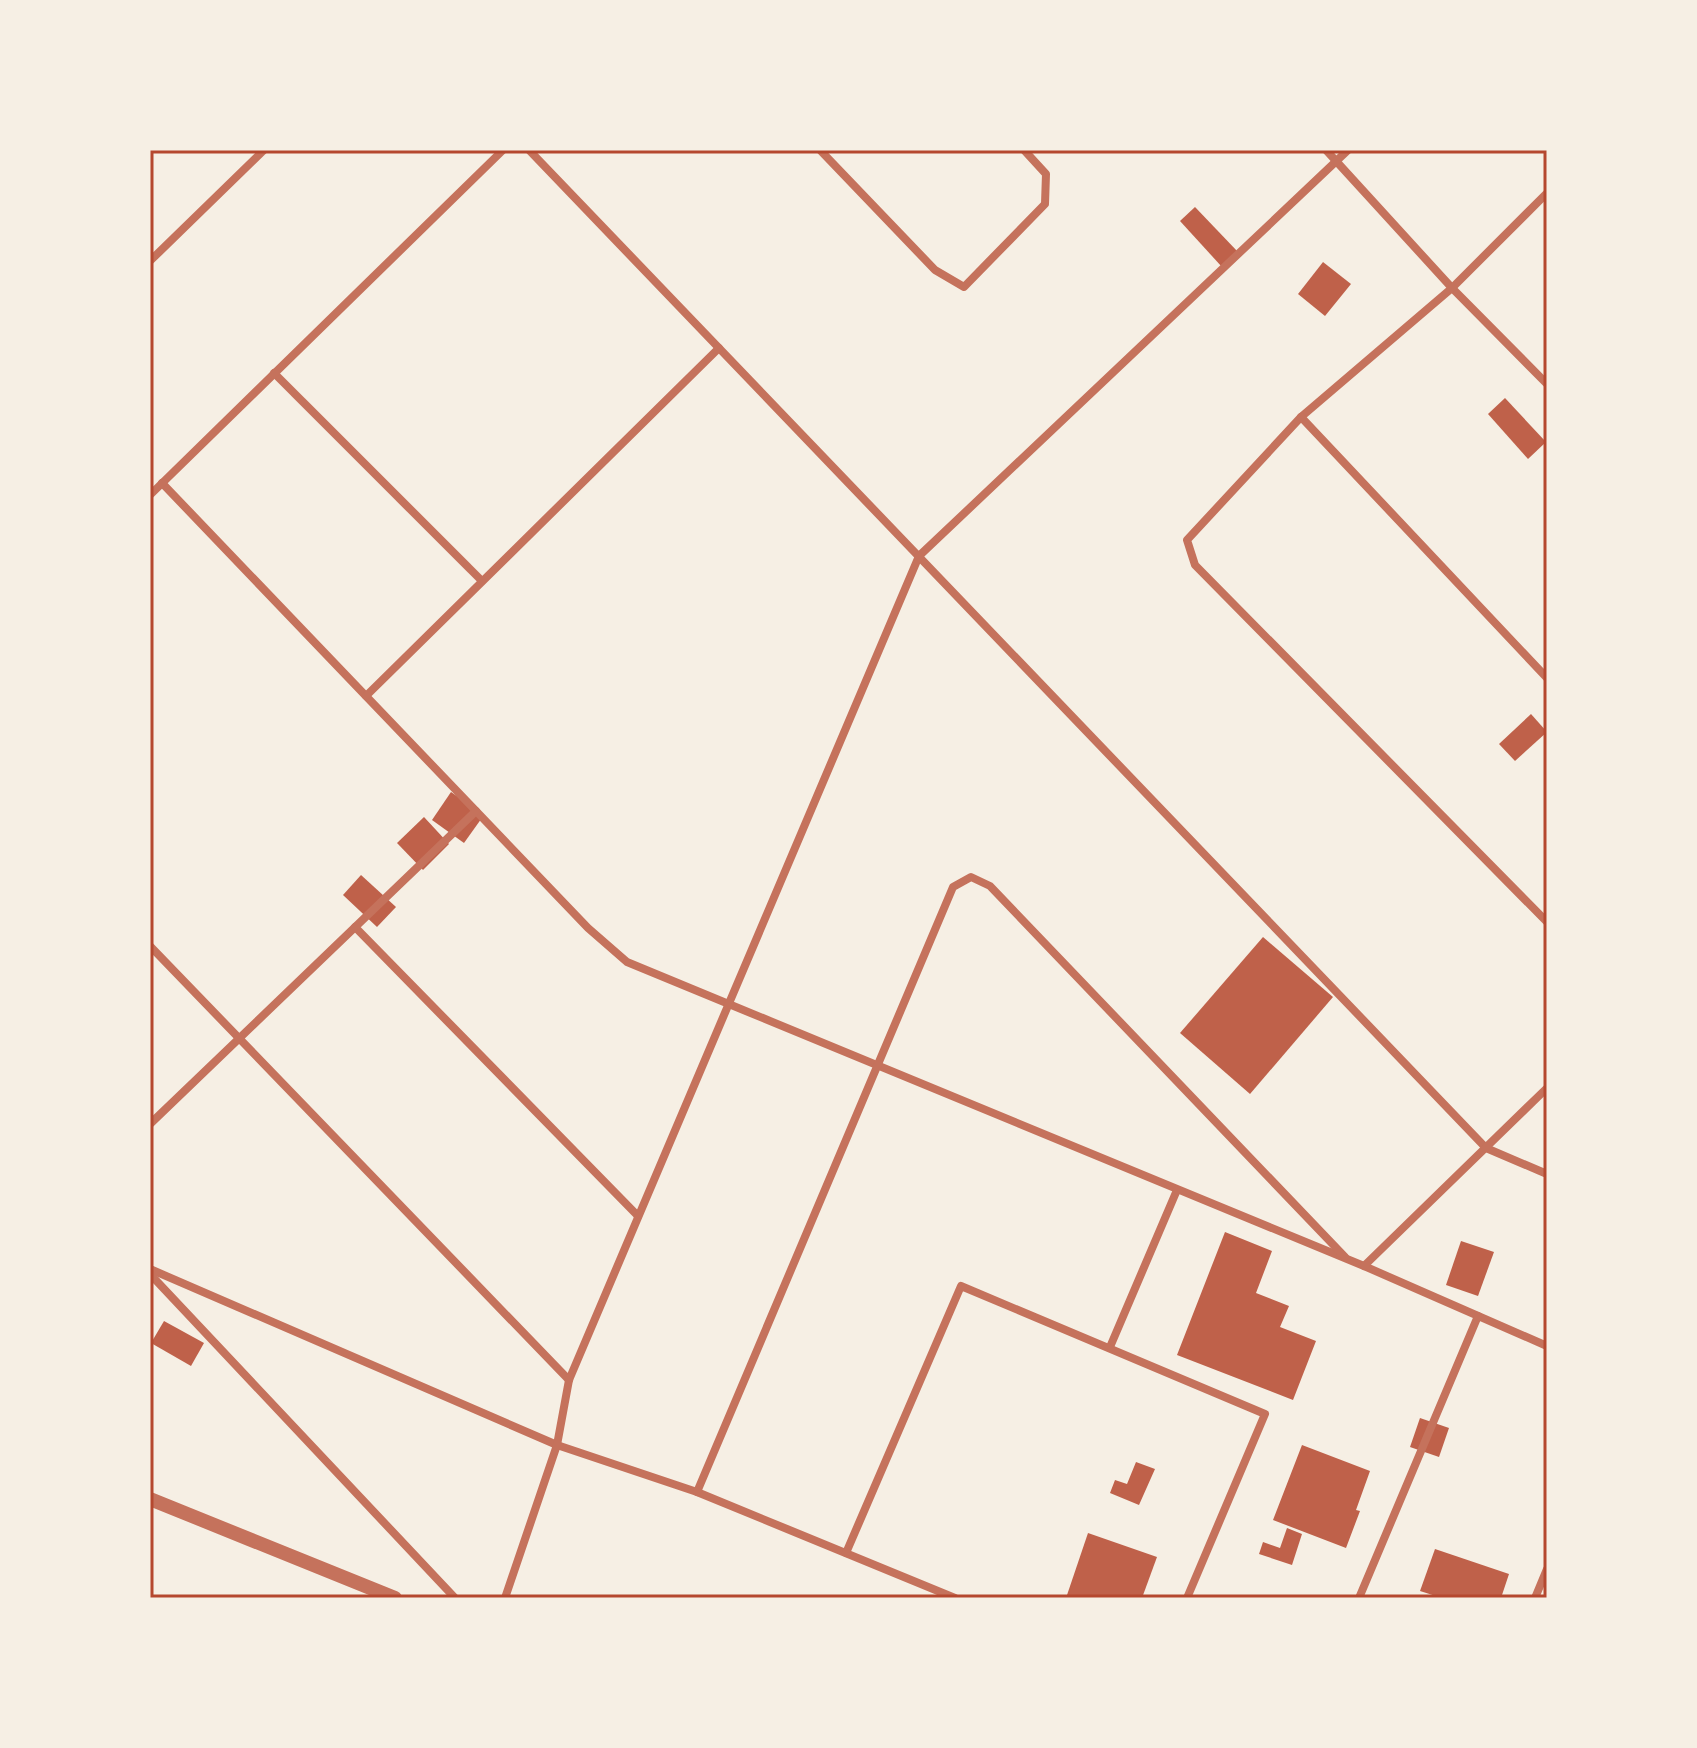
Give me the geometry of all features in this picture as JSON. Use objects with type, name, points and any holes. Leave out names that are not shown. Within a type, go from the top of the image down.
[{"type":"street","points":[[152,255],[264,150]]},
{"type":"street","points":[[150,495],[503,150]]},
{"type":"street","points":[[529,150],[1486,1148],[1547,1174]]},
{"type":"street","points":[[820,150],[935,270],[964,287],[1045,204],[1046,174],[1024,150]]},
{"type":"street","points":[[1326,150],[1452,288],[1547,384]]},
{"type":"street","points":[[505,1598],[557,1445],[569,1380],[919,556],[1348,150]]},
{"type":"street","points":[[1547,193],[1452,288],[1301,417],[1187,540],[1195,565],[1547,922]]},
{"type":"street","points":[[366,696],[719,348]]},
{"type":"street","points":[[274,373],[482,581]]},
{"type":"street","points":[[1301,417],[1547,678]]},
{"type":"street","points":[[162,483],[588,928],[627,962],[727,1006],[1364,1266],[1547,1346]]},
{"type":"street","points":[[150,1124],[476,811]]},
{"type":"street","points":[[697,1492],[953,887],[971,877],[990,886],[1348,1260]]},
{"type":"street","points":[[355,927],[638,1216]]},
{"type":"street","points":[[150,946],[569,1380]]},
{"type":"street","points":[[1364,1266],[1547,1088]]},
{"type":"street","points":[[1110,1347],[1177,1190]]},
{"type":"street","points":[[150,1272],[557,1445],[697,1492],[955,1598]]},
{"type":"street","points":[[150,1272],[455,1598]]},
{"type":"street","points":[[846,1553],[961,1286],[1265,1414],[1187,1598]]},
{"type":"street","points":[[1359,1598],[1478,1316]]},
{"type":"street","points":[[150,1499],[395,1598]]},
{"type":"street","points":[[1535,1598],[1547,1569]]},
{"type":"building","points":[[1195,207],[1238,252],[1222,267],[1180,221]]},
{"type":"building","points":[[1323,262],[1351,284],[1325,316],[1298,294]]},
{"type":"building","points":[[1505,398],[1546,442],[1528,459],[1488,414]]},
{"type":"building","points":[[1531,714],[1547,732],[1515,761],[1499,744]]},
{"type":"building","points":[[451,792],[484,815],[464,843],[432,820]]},
{"type":"building","points":[[424,817],[449,844],[423,870],[397,843]]},
{"type":"building","points":[[361,875],[396,907],[377,927],[343,895]]},
{"type":"building","points":[[1263,937],[1333,997],[1250,1094],[1180,1033]]},
{"type":"building","points":[[1225,1232],[1272,1251],[1256,1293],[1289,1306],[1280,1327],[1316,1341],[1293,1400],[1177,1355]]},
{"type":"building","points":[[1461,1241],[1494,1252],[1478,1296],[1446,1285]]},
{"type":"building","points":[[164,1321],[204,1343],[191,1366],[151,1343]]},
{"type":"building","points":[[1420,1418],[1449,1428],[1439,1457],[1410,1447]]},
{"type":"building","points":[[1302,1445],[1370,1471],[1346,1548],[1273,1520]]},
{"type":"building","points":[[1136,1462],[1155,1469],[1139,1505],[1110,1493],[1115,1480],[1127,1484]]},
{"type":"building","points":[[1287,1528],[1302,1534],[1292,1565],[1259,1554],[1263,1542],[1280,1548]]},
{"type":"building","points":[[1088,1533],[1157,1557],[1142,1598],[1066,1598]]},
{"type":"building","points":[[1435,1549],[1509,1574],[1501,1598],[1442,1598],[1420,1591]]}]
